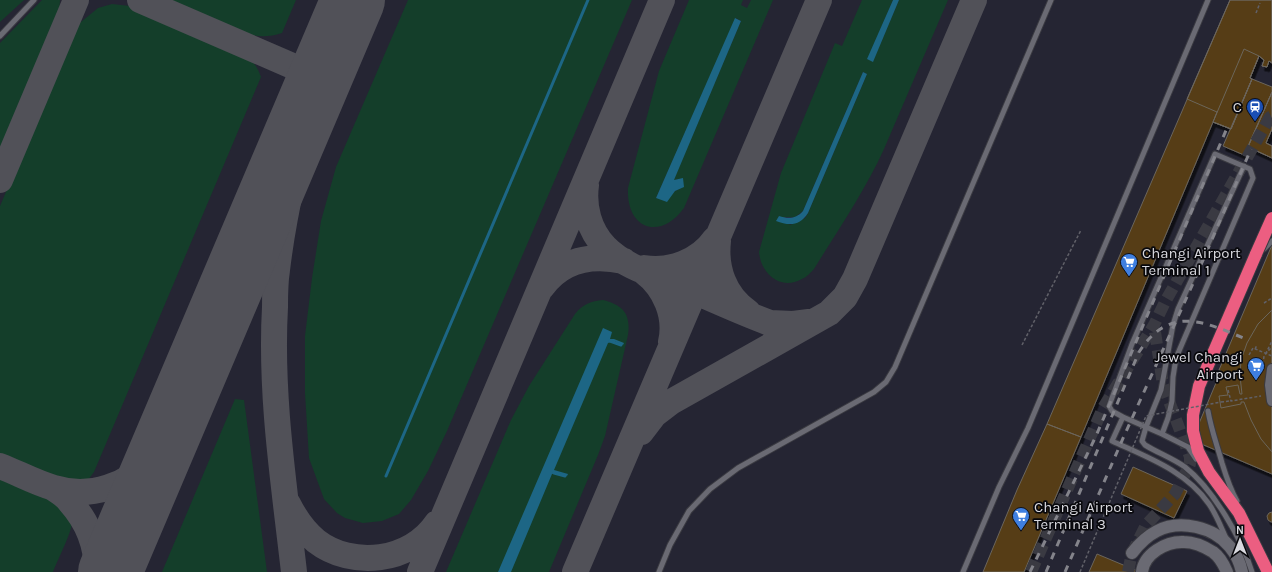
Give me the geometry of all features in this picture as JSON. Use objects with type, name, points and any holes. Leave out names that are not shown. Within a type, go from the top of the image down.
[{"type":"highway","points":[[1266,570],[1254,541],[1239,513],[1209,472],[1198,450],[1193,431],[1193,415],[1199,386],[1263,246],[1272,218]]},
{"type":"highway","points":[[1263,246],[1266,235],[1272,230]]},
{"type":"main road","points":[[1132,553],[1142,541],[1158,530],[1178,526],[1188,526],[1207,530],[1219,537],[1231,547],[1242,572]]},
{"type":"main road","points":[[1142,572],[1143,566],[1148,558],[1156,551],[1174,543],[1184,542],[1195,544],[1214,552],[1222,561],[1228,572]]},
{"type":"street","points":[[1267,397],[1272,369]]},
{"type":"lane","points":[[0,36],[34,0]]},
{"type":"lane","points":[[659,572],[670,545],[689,511],[710,489],[738,468],[874,392],[886,382],[895,367],[1051,0]]},
{"type":"lane","points":[[963,572],[999,488],[1028,428],[1208,0]]},
{"type":"lane","points":[[1162,434],[1172,401],[1173,377],[1176,358],[1253,178],[1250,169],[1215,154],[1132,344],[1109,406],[1112,411],[1123,417],[1188,447],[1205,471],[1209,472]]},
{"type":"lane","points":[[1244,166],[1178,309],[1173,325],[1161,390],[1142,441],[1145,445],[1172,459],[1185,468],[1202,483],[1219,506],[1240,542],[1252,572]]},
{"type":"lane","points":[[1263,246],[1264,249],[1256,246],[1272,209]]},
{"type":"lane","points":[[1208,411],[1211,426],[1231,491],[1240,507],[1239,513]]},
{"type":"lane","points":[[1123,417],[1112,441],[1175,471],[1194,486],[1210,505],[1231,547]]},
{"type":"path","points":[[1256,13],[1260,3]]},
{"type":"path","points":[[1022,345],[1081,230]]},
{"type":"path","points":[[1264,303],[1272,298]]},
{"type":"path","points":[[1272,341],[1266,353],[1272,356]]},
{"type":"path","points":[[1249,355],[1253,348],[1255,349],[1257,345]]},
{"type":"path","points":[[1255,349],[1272,356]]},
{"type":"path","points":[[1228,390],[1231,401],[1267,397]]},
{"type":"path","points":[[1080,572],[1146,416],[1221,402],[1267,397]]},
{"type":"shaded area","points":[[7,0],[1272,0],[1272,572],[0,572],[0,8]]},
{"type":"green space","points":[[0,0],[24,0],[0,22]]},
{"type":"green space","points":[[42,0],[60,0],[59,15],[0,153],[0,43]]},
{"type":"green space","points":[[169,0],[296,0],[282,33],[262,36],[250,35]]},
{"type":"green space","points":[[408,0],[632,0],[447,431],[428,471],[411,500],[399,514],[382,521],[363,523],[345,518],[337,513],[324,499],[309,458],[305,393],[305,336],[321,221],[336,167]]},
{"type":"green space","points":[[689,0],[743,0],[741,5],[747,8],[751,0],[773,0],[684,208],[675,218],[665,225],[655,227],[646,226],[639,221],[633,213],[629,202],[628,188],[659,71]],"holes":[[[736,18],[741,21],[673,181],[678,179],[680,188],[671,194],[656,198]]]},
{"type":"green space","points":[[862,0],[893,0],[868,59],[873,61],[899,0],[948,0],[877,165],[851,210],[810,273],[804,278],[794,282],[779,282],[763,267],[759,252],[781,173],[835,43],[842,46]],"holes":[[[863,72],[867,74],[808,213],[805,218],[790,225],[783,217],[795,217],[803,211]]]},
{"type":"green space","points":[[112,4],[130,6],[246,56],[255,65],[261,77],[94,472],[88,480],[70,482],[59,480],[0,455],[0,206],[76,26],[98,8]]},
{"type":"green space","points":[[603,300],[616,305],[627,316],[629,328],[628,335],[605,436],[549,572],[446,572],[511,420],[529,386],[575,314],[588,304]]},
{"type":"green space","points":[[235,399],[244,400],[267,572],[162,572]]},
{"type":"green space","points":[[0,477],[42,494],[54,501],[70,515],[72,523],[71,528],[53,572],[0,572]]},
{"type":"water","points":[[893,0],[899,0],[873,62],[867,59]]},
{"type":"water","points":[[735,18],[741,21],[674,180],[683,178],[684,187],[675,191],[667,202],[656,198]]},
{"type":"water","points":[[863,72],[867,74],[808,213],[798,223],[794,224],[785,224],[776,221],[779,216],[792,218],[798,216],[803,211]]},
{"type":"water","points":[[603,328],[612,332],[610,339],[624,343],[623,345],[614,341],[608,343],[554,470],[568,474],[567,476],[558,473],[552,474],[511,572],[498,572]]},
{"type":"building","name":"Changi Airport Terminal 1","points":[[1230,0],[1272,0],[1272,63],[1269,61],[1267,67],[1262,66],[1264,60],[1259,56],[1250,78],[1252,79],[1231,129],[1213,122],[1081,437],[1047,424]]},
{"type":"building","points":[[1230,0],[1272,0],[1272,63],[1269,61],[1267,67],[1262,66],[1264,60],[1259,56],[1250,78],[1252,79],[1231,129],[1213,122],[1217,112],[1187,99]]},
{"type":"building","points":[[1244,49],[1259,56],[1250,78],[1252,79],[1231,129],[1213,122]]},
{"type":"building","points":[[1252,79],[1272,87],[1272,92],[1244,155],[1223,146]]},
{"type":"building","points":[[1272,92],[1272,129],[1266,143],[1272,146],[1272,158],[1248,147]]},
{"type":"building","points":[[1272,92],[1272,129],[1266,143],[1272,146],[1272,158],[1248,147]]},
{"type":"building","points":[[1272,245],[1272,474],[1192,440],[1221,371],[1219,370]]},
{"type":"building","name":"Jewel Changi Airport","points":[[1272,310],[1272,452],[1261,439],[1244,402],[1221,408],[1219,396],[1228,395],[1226,387],[1238,385],[1240,394],[1242,394],[1240,376],[1241,360],[1247,343],[1258,324]]},
{"type":"building","name":"Changi Airport Terminal 3","points":[[1047,424],[1081,437],[1024,572],[983,572],[1017,490]]},
{"type":"building","points":[[1133,467],[1187,491],[1174,518],[1121,494]]},
{"type":"building","points":[[1272,512],[1271,522],[1268,520],[1267,516]]},
{"type":"building","points":[[1097,554],[1140,572],[1089,572]]},
{"type":"waterway","points":[[386,476],[588,0]]},
{"type":"waterway","points":[[610,341],[621,345]]},
{"type":"waterway","points":[[554,473],[565,476]]},
{"type":"taxiway","points":[[0,180],[76,0]]},
{"type":"taxiway","points":[[140,0],[320,78]]},
{"type":"taxiway","points":[[420,572],[662,0]]},
{"type":"taxiway","points":[[575,572],[819,0]]},
{"type":"taxiway","points":[[641,432],[654,415],[671,402],[829,313],[845,297],[855,279],[974,0]]},
{"type":"taxiway","points":[[294,572],[282,473],[276,406],[274,373],[275,288],[288,203],[314,93]]},
{"type":"taxiway","points":[[586,185],[585,202],[591,226],[605,247],[621,260],[640,270],[680,285],[736,310],[770,323],[793,324],[809,322]]},
{"type":"taxiway","points":[[644,268],[654,269],[674,267],[683,264],[701,254],[715,239]]},
{"type":"taxiway","points":[[718,241],[718,261],[723,281],[733,298],[748,312]]},
{"type":"taxiway","points":[[542,287],[559,270],[578,261],[600,258],[624,261]]},
{"type":"taxiway","points":[[644,272],[658,286],[668,303],[672,322],[671,342]]},
{"type":"taxiway","points":[[0,466],[54,488],[81,492],[95,491],[108,488],[121,482],[132,476],[143,467],[153,457],[171,428]]},
{"type":"taxiway","points":[[53,488],[68,500],[82,518],[93,543],[97,562],[97,572]]},
{"type":"taxiway","points":[[288,504],[300,524],[316,541],[330,550],[363,558],[380,557],[397,553],[412,546],[426,536],[437,523]]},
{"type":"runway","points":[[110,572],[353,0]]},
{"type":"tunnel","points":[[1031,572],[1103,408],[1154,325],[1165,302],[1270,117],[1272,116]]},
{"type":"tunnel","points":[[1128,572],[1132,553],[1146,525],[1175,494],[1190,464],[1190,457],[1163,385],[1154,325]]},
{"type":"railway","points":[[1030,572],[1096,436],[1227,128]]},
{"type":"railway","points":[[1065,572],[1251,149]]},
{"type":"railway","points":[[1046,572],[1139,352],[1151,337],[1163,327],[1176,322],[1189,321],[1203,323],[1248,340]]},
{"type":"place","name":"C","points":[[1255,122]]},
{"type":"place","name":"Changi Airport Terminal 1","points":[[1129,277]]},
{"type":"place","name":"Jewel Changi Airport","points":[[1256,381]]},
{"type":"place","name":"Changi Airport Terminal 3","points":[[1021,531]]}]
